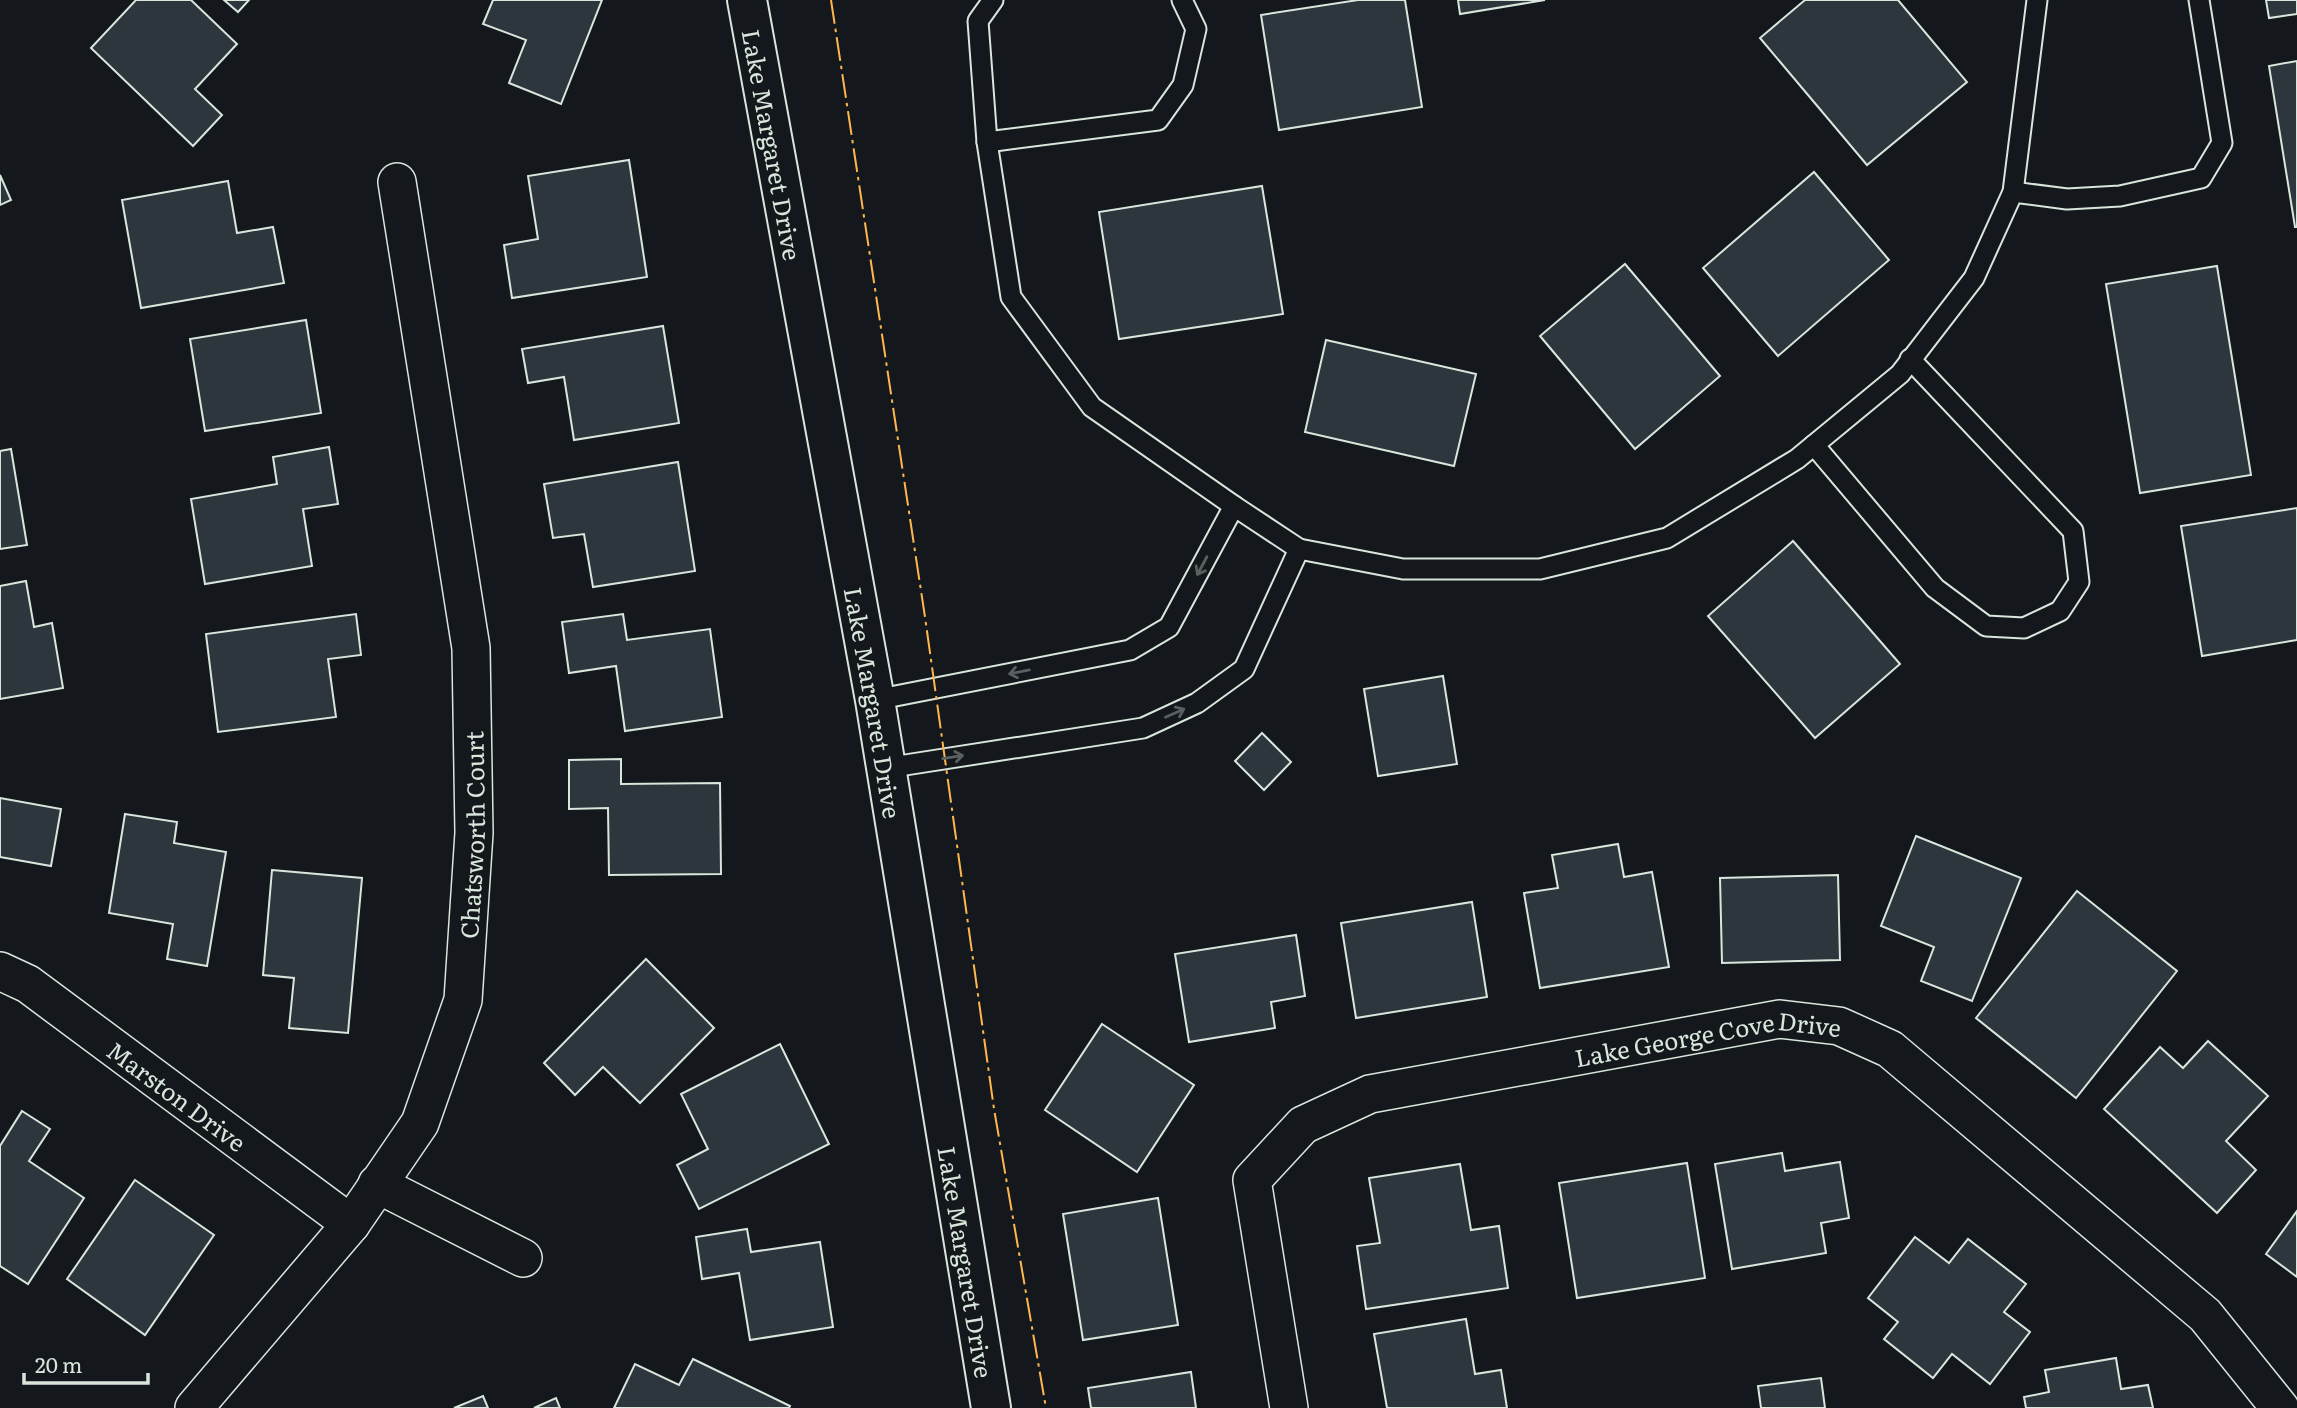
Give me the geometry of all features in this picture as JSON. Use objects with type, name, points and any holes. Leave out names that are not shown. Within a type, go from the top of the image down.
[{"type":"street","name":"Lake Margaret Drive","points":[[747,0],[875,700],[991,1408]]},
{"type":"street","name":"Chatsworth Court","points":[[194,1408],[351,1224],[420,1123],[463,1000],[474,833],[471,648],[397,183]]},
{"type":"street","name":"Marston Drive","points":[[0,971],[28,984],[351,1224]]},
{"type":"street","name":"Lake George Cove Drive","points":[[1289,1408],[1252,1180],[1303,1125],[1370,1094],[1780,1019],[1839,1026],[1890,1049],[2205,1315],[2280,1408]]},
{"type":"street","points":[[377,1184],[523,1258]]},
{"type":"lane","points":[[993,0],[978,21],[987,142],[1012,297],[1092,407],[1234,506],[1299,549],[1403,569],[1540,569],[1667,538],[1797,460],[1899,374],[1974,278],[2013,192],[2038,0]]},
{"type":"lane","points":[[987,142],[1158,120],[1184,85],[1196,29],[1182,0]]},
{"type":"lane","points":[[2013,192],[2067,199],[2120,196],[2201,178],[2222,142],[2199,0]]},
{"type":"lane","points":[[1814,445],[1935,588],[1986,626],[2024,628],[2060,611],[2079,582],[2073,531],[1910,359]]},
{"type":"lane","points":[[875,700],[1130,650],[1169,628],[1234,506]]},
{"type":"lane","points":[[886,768],[1143,727],[1197,703],[1244,669],[1299,549]]},
{"type":"building","points":[[136,0],[191,0],[237,44],[195,89],[222,115],[193,146],[91,48]]},
{"type":"building","points":[[224,0],[249,0],[238,12]]},
{"type":"building","points":[[493,0],[602,0],[561,104],[509,83],[526,40],[483,24]]},
{"type":"building","points":[[1358,0],[1405,0],[1422,107],[1279,130],[1261,15]]},
{"type":"building","points":[[1458,0],[1545,0],[1460,14]]},
{"type":"building","points":[[1805,0],[1898,0],[1967,82],[1867,165],[1760,38]]},
{"type":"building","points":[[2266,0],[2297,0],[2297,14],[2269,18]]},
{"type":"building","points":[[2297,61],[2297,227],[2295,227],[2269,66]]},
{"type":"building","points":[[629,160],[647,277],[512,298],[504,245],[538,239],[528,176]]},
{"type":"building","points":[[1814,172],[1889,260],[1778,356],[1703,268]]},
{"type":"building","points":[[0,175],[11,200],[0,205]]},
{"type":"building","points":[[228,181],[237,233],[273,227],[284,283],[141,308],[122,200]]},
{"type":"building","points":[[1262,186],[1283,314],[1119,339],[1099,212]]},
{"type":"building","points":[[1625,264],[1720,376],[1635,449],[1540,336]]},
{"type":"building","points":[[2217,266],[2251,475],[2140,493],[2106,284]]},
{"type":"building","points":[[306,320],[321,413],[205,431],[190,339]]},
{"type":"building","points":[[663,326],[679,423],[574,440],[564,377],[528,383],[522,349]]},
{"type":"building","points":[[1326,340],[1476,374],[1454,466],[1305,432]]},
{"type":"building","points":[[329,447],[338,504],[303,509],[312,566],[205,584],[191,499],[277,484],[273,457]]},
{"type":"building","points":[[11,449],[27,545],[0,549],[0,451]]},
{"type":"building","points":[[678,462],[695,571],[593,587],[584,534],[553,538],[544,484]]},
{"type":"building","points":[[2297,508],[2297,640],[2202,656],[2181,526]]},
{"type":"building","points":[[1793,541],[1900,664],[1815,738],[1708,616]]},
{"type":"building","points":[[26,581],[34,627],[52,623],[63,688],[0,699],[0,586]]},
{"type":"building","points":[[356,614],[361,655],[328,659],[336,717],[218,732],[206,634]]},
{"type":"building","points":[[623,614],[627,640],[710,629],[722,717],[625,731],[616,666],[569,673],[562,622]]},
{"type":"building","points":[[1443,676],[1457,764],[1378,776],[1364,689]]},
{"type":"building","points":[[1262,733],[1291,762],[1264,790],[1235,761]]},
{"type":"building","points":[[621,759],[621,784],[720,783],[721,874],[609,875],[608,808],[569,809],[569,760]]},
{"type":"building","points":[[0,798],[61,809],[51,866],[0,857]]},
{"type":"building","points":[[125,814],[177,822],[174,843],[226,852],[207,966],[167,959],[173,924],[109,913]]},
{"type":"building","points":[[1916,836],[2021,878],[1972,1001],[1921,981],[1934,947],[1881,926]]},
{"type":"building","points":[[1618,844],[1624,877],[1652,872],[1669,967],[1540,988],[1524,893],[1558,888],[1552,855]]},
{"type":"building","points":[[272,870],[362,878],[348,1033],[289,1028],[294,978],[263,975]]},
{"type":"building","points":[[1838,875],[1840,960],[1722,963],[1720,878]]},
{"type":"building","points":[[2077,891],[2177,971],[2076,1098],[1976,1018]]},
{"type":"building","points":[[1472,902],[1487,997],[1356,1018],[1341,923]]},
{"type":"building","points":[[1296,935],[1305,996],[1271,1002],[1275,1028],[1189,1042],[1175,954]]},
{"type":"building","points":[[646,959],[714,1028],[640,1103],[603,1067],[575,1095],[544,1063]]},
{"type":"building","points":[[1102,1024],[1194,1085],[1137,1172],[1045,1110]]},
{"type":"building","points":[[2208,1041],[2268,1096],[2226,1141],[2256,1170],[2217,1213],[2104,1109],[2160,1047],[2183,1068]]},
{"type":"building","points":[[780,1044],[829,1144],[699,1209],[677,1165],[708,1149],[681,1094]]},
{"type":"building","points":[[22,1111],[50,1129],[29,1161],[84,1198],[28,1284],[0,1266],[0,1146]]},
{"type":"building","points":[[1782,1153],[1785,1171],[1840,1162],[1849,1218],[1821,1223],[1826,1253],[1732,1269],[1715,1164]]},
{"type":"building","points":[[1687,1163],[1705,1278],[1577,1298],[1559,1183]]},
{"type":"building","points":[[1460,1164],[1471,1230],[1499,1226],[1508,1288],[1366,1309],[1357,1246],[1380,1243],[1369,1178]]},
{"type":"building","points":[[135,1180],[214,1235],[145,1335],[67,1279]]},
{"type":"building","points":[[1158,1198],[1178,1325],[1083,1340],[1063,1214]]},
{"type":"building","points":[[2297,1211],[2297,1277],[2266,1254]]},
{"type":"building","points":[[747,1229],[751,1252],[820,1242],[833,1327],[750,1340],[739,1273],[702,1279],[696,1237]]},
{"type":"building","points":[[1915,1237],[1949,1263],[1968,1239],[2026,1284],[2004,1312],[2030,1332],[1990,1384],[1952,1354],[1933,1378],[1884,1339],[1898,1322],[1868,1298]]},
{"type":"building","points":[[1466,1319],[1475,1374],[1501,1370],[1507,1408],[1387,1408],[1374,1334]]},
{"type":"building","points":[[2116,1358],[2121,1389],[2148,1385],[2153,1408],[2026,1408],[2024,1397],[2049,1392],[2045,1370]]},
{"type":"building","points":[[693,1359],[790,1406],[614,1408],[635,1364],[679,1385]]},
{"type":"building","points":[[1191,1372],[1196,1408],[1091,1408],[1088,1388]]},
{"type":"building","points":[[1821,1378],[1825,1408],[1761,1408],[1758,1386]]},
{"type":"building","points":[[483,1396],[488,1408],[454,1408]]},
{"type":"building","points":[[556,1398],[560,1408],[534,1408]]},
{"type":"power","points":[[831,0],[925,617],[994,1109],[1046,1408]]}]
